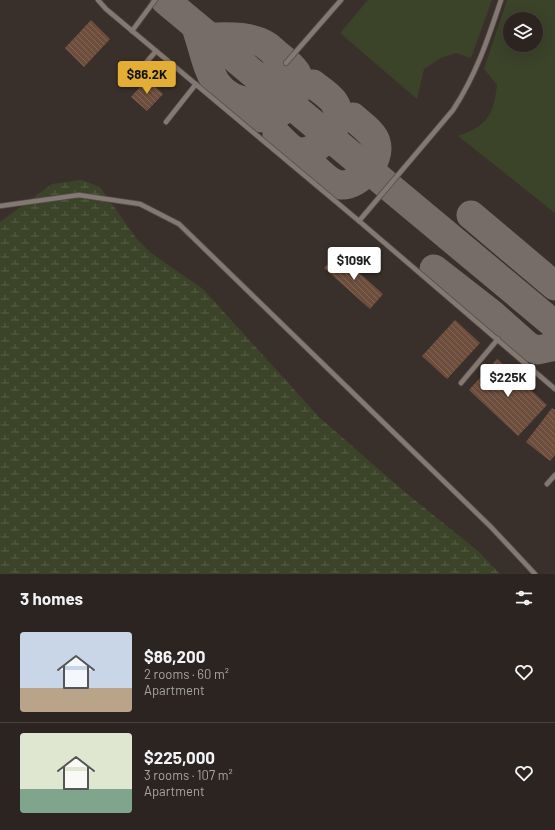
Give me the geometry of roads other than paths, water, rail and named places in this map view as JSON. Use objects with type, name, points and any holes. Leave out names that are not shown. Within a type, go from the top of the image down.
[{"type":"lane","points":[[98,0],[106,9],[359,221],[555,389]]},
{"type":"lane","points":[[132,31],[155,0]]},
{"type":"lane","points":[[286,63],[341,0]]},
{"type":"lane","points":[[359,221],[464,94],[480,61],[501,0]]},
{"type":"lane","points":[[128,84],[156,51]]},
{"type":"lane","points":[[166,122],[196,84]]},
{"type":"lane","points":[[0,206],[79,195],[140,204],[179,224],[491,527],[535,574]]},
{"type":"lane","points":[[461,383],[498,339]]},
{"type":"lane","points":[[547,484],[555,475]]}]
